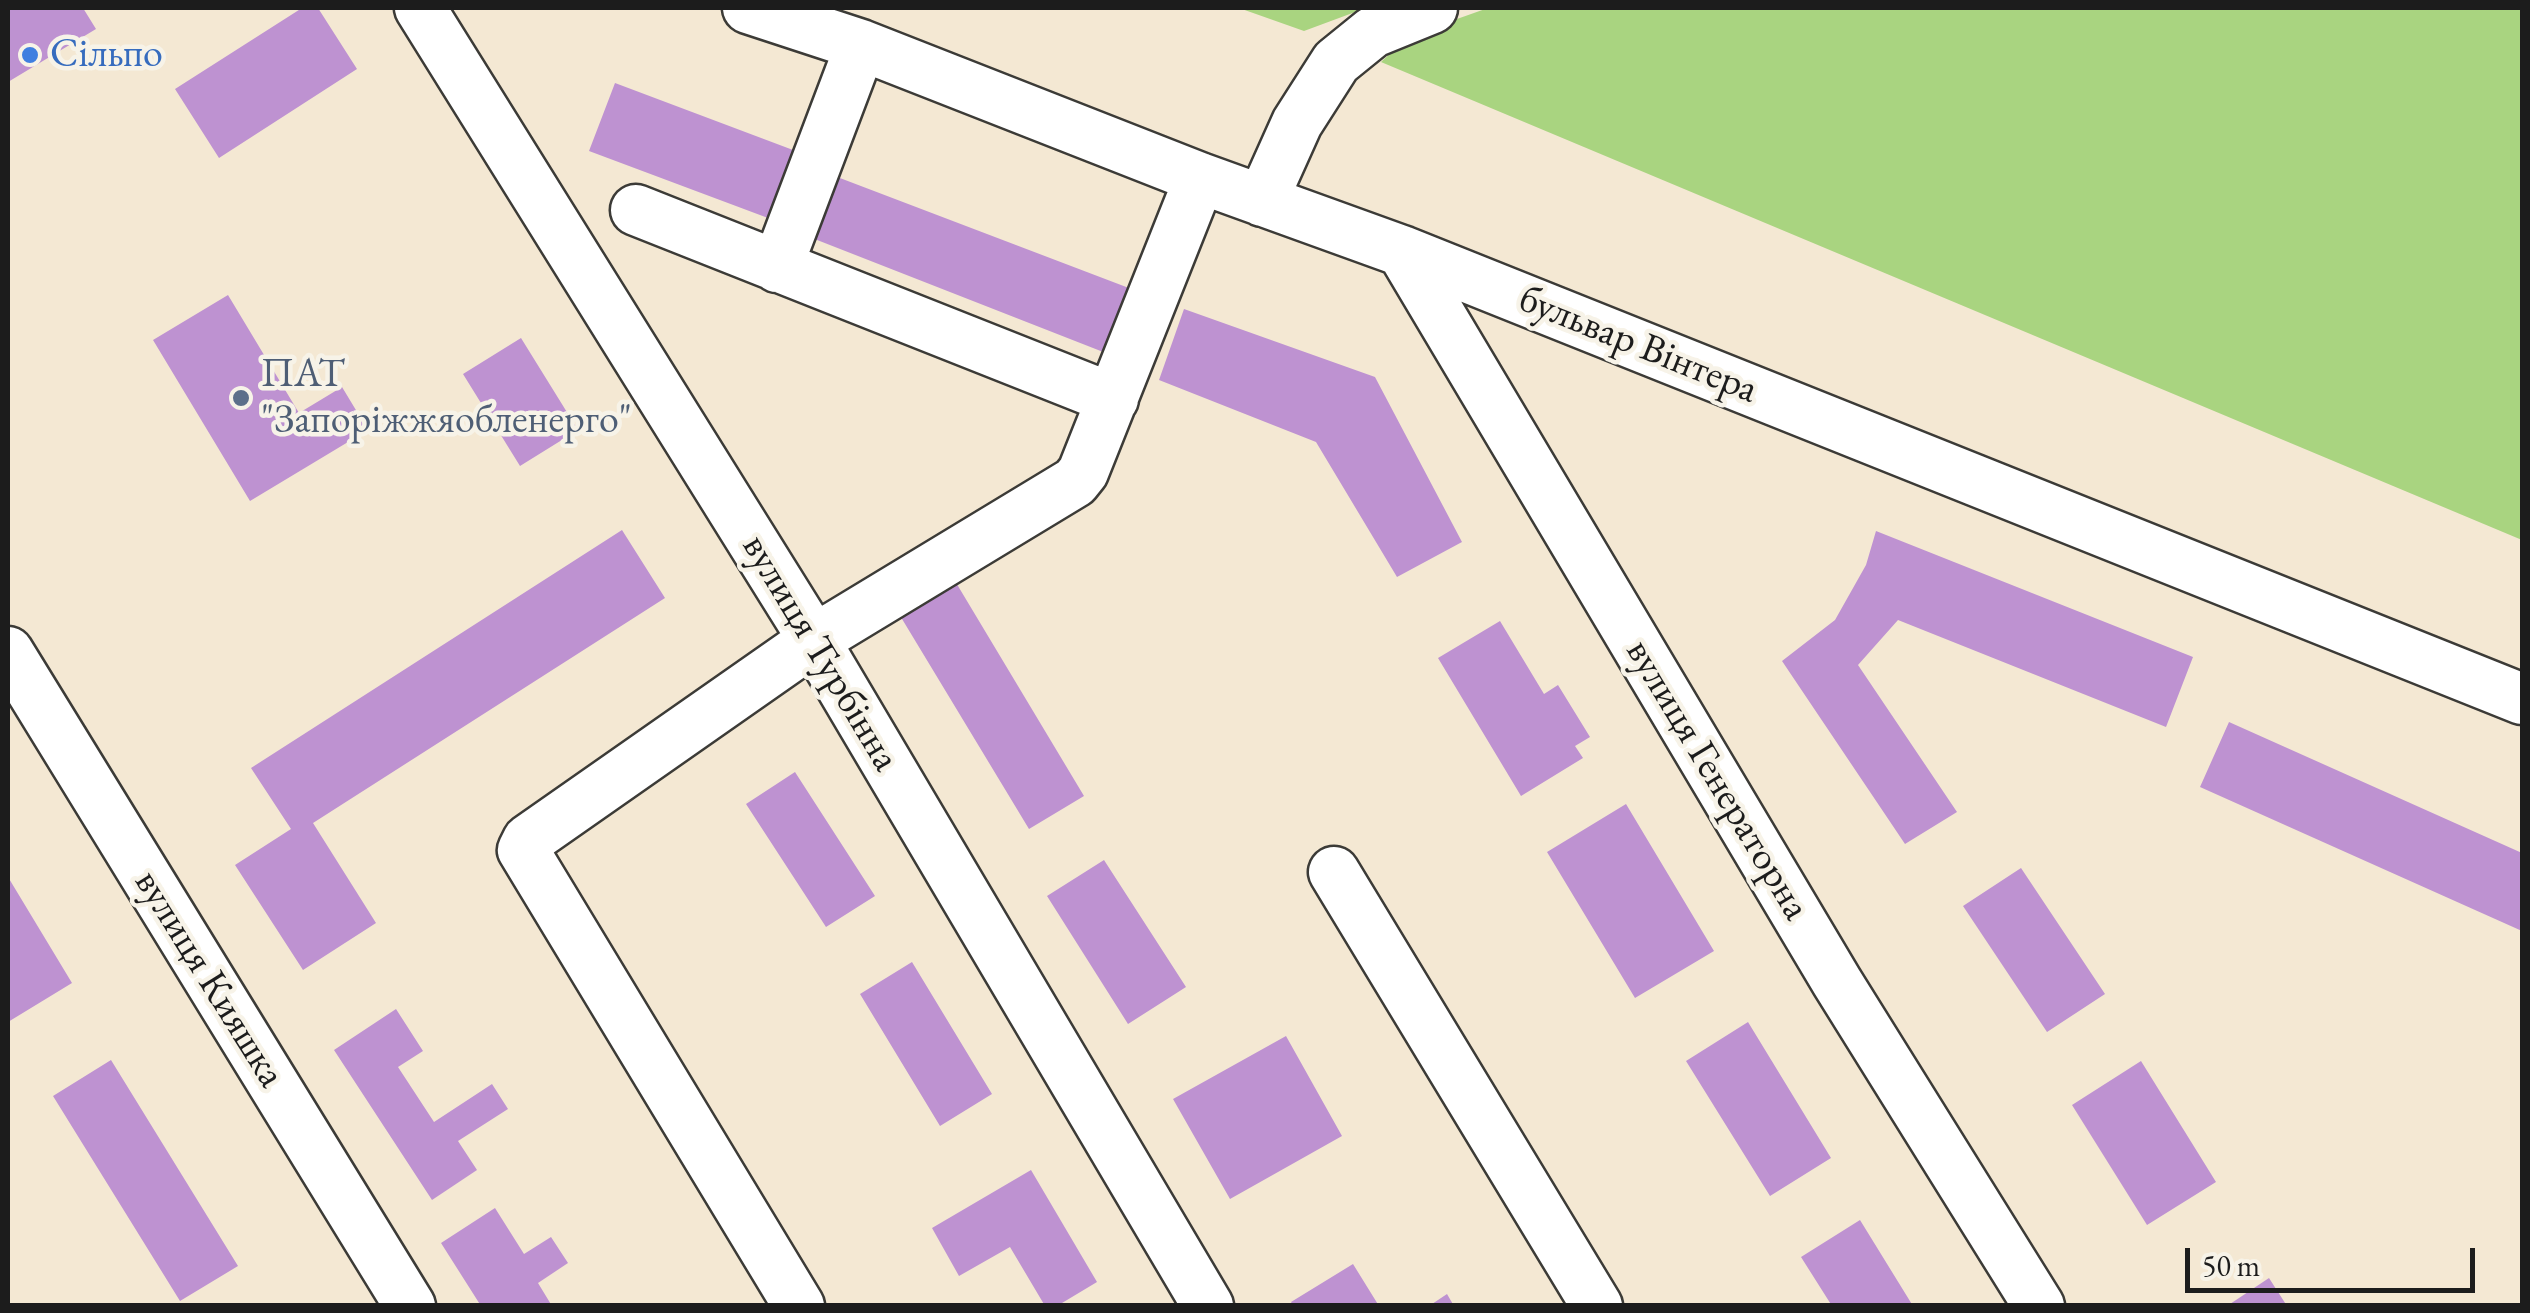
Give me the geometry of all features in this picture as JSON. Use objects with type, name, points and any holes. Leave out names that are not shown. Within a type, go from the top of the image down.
[{"type":"street","name":"вулиця Турбінна","points":[[420,8],[814,640],[1208,1306]]},
{"type":"street","name":"бульвар Вінтера","points":[[748,8],[861,46],[1200,178],[1402,251],[2522,698]]},
{"type":"street","points":[[1262,201],[1297,124],[1336,62],[1373,32],[1432,8]]},
{"type":"street","points":[[777,267],[861,46]]},
{"type":"street","points":[[799,1306],[523,850],[528,840],[814,640],[1075,482],[1113,399],[1200,178]]},
{"type":"street","points":[[636,210],[1113,399]]},
{"type":"street","name":"вулиця Генераторна","points":[[1402,251],[1837,982],[2040,1306]]},
{"type":"street","name":"вулиця Кияшка","points":[[8,652],[403,1303]]},
{"type":"street","points":[[1334,872],[1596,1306]]},
{"type":"green space","points":[[1239,8],[1366,8],[1304,31]]},
{"type":"green space","points":[[1488,8],[2522,8],[2522,540],[1381,62],[1409,36]]},
{"type":"building","name":"Сільпо","points":[[8,8],[83,8],[96,29],[8,82]]},
{"type":"building","points":[[302,8],[318,8],[357,69],[219,158],[175,89]]},
{"type":"building","points":[[615,83],[801,153],[776,221],[589,151]]},
{"type":"building","points":[[832,175],[1142,293],[1116,357],[812,238]]},
{"type":"building","points":[[228,295],[299,413],[342,387],[368,430],[250,501],[153,340]]},
{"type":"building","points":[[1184,309],[1375,377],[1462,542],[1397,577],[1316,442],[1159,380]]},
{"type":"building","points":[[521,338],[578,430],[520,466],[463,374]]},
{"type":"building","points":[[622,530],[665,598],[313,823],[376,923],[303,970],[235,865],[291,829],[251,768]]},
{"type":"building","points":[[1876,531],[2193,657],[2166,727],[1898,620],[1858,665],[1957,812],[1905,844],[1782,661],[1835,620],[1866,565]]},
{"type":"building","points":[[952,576],[1084,796],[1029,829],[896,609]]},
{"type":"building","points":[[1500,621],[1544,694],[1558,685],[1590,737],[1575,746],[1583,758],[1521,796],[1438,658]]},
{"type":"building","points":[[2229,722],[2522,853],[2522,931],[2200,787]]},
{"type":"building","points":[[795,772],[875,896],[826,927],[746,804]]},
{"type":"building","points":[[1626,804],[1714,951],[1635,998],[1547,852]]},
{"type":"building","points":[[1104,860],[1186,987],[1128,1024],[1047,896]]},
{"type":"building","points":[[2021,868],[2105,994],[2047,1032],[1963,906]]},
{"type":"building","points":[[8,877],[72,983],[8,1022]]},
{"type":"building","points":[[912,962],[992,1094],[940,1126],[860,994]]},
{"type":"building","points":[[396,1009],[423,1051],[398,1067],[434,1122],[492,1084],[508,1109],[458,1141],[477,1170],[432,1200],[334,1050]]},
{"type":"building","points":[[1748,1022],[1831,1158],[1770,1196],[1686,1061]]},
{"type":"building","points":[[1286,1036],[1342,1136],[1230,1199],[1173,1099]]},
{"type":"building","points":[[111,1060],[238,1266],[180,1301],[53,1096]]},
{"type":"building","points":[[2141,1061],[2216,1182],[2147,1225],[2072,1105]]},
{"type":"building","points":[[1031,1170],[1097,1282],[1057,1306],[1045,1306],[1010,1247],[959,1276],[932,1228]]},
{"type":"building","points":[[495,1208],[524,1254],[551,1237],[568,1263],[538,1283],[552,1306],[481,1306],[441,1243]]},
{"type":"building","points":[[1860,1220],[1913,1306],[1832,1306],[1801,1257]]},
{"type":"building","points":[[1353,1264],[1379,1306],[1293,1306],[1291,1302]]},
{"type":"building","points":[[2269,1278],[2287,1306],[2227,1306]]},
{"type":"building","points":[[1447,1294],[1454,1306],[1429,1306]]},
{"type":"place","name":"Сільпо","points":[[30,55]]},
{"type":"place","name":"ПАТ \"Запоріжжяобленерго\"","points":[[241,398]]}]
